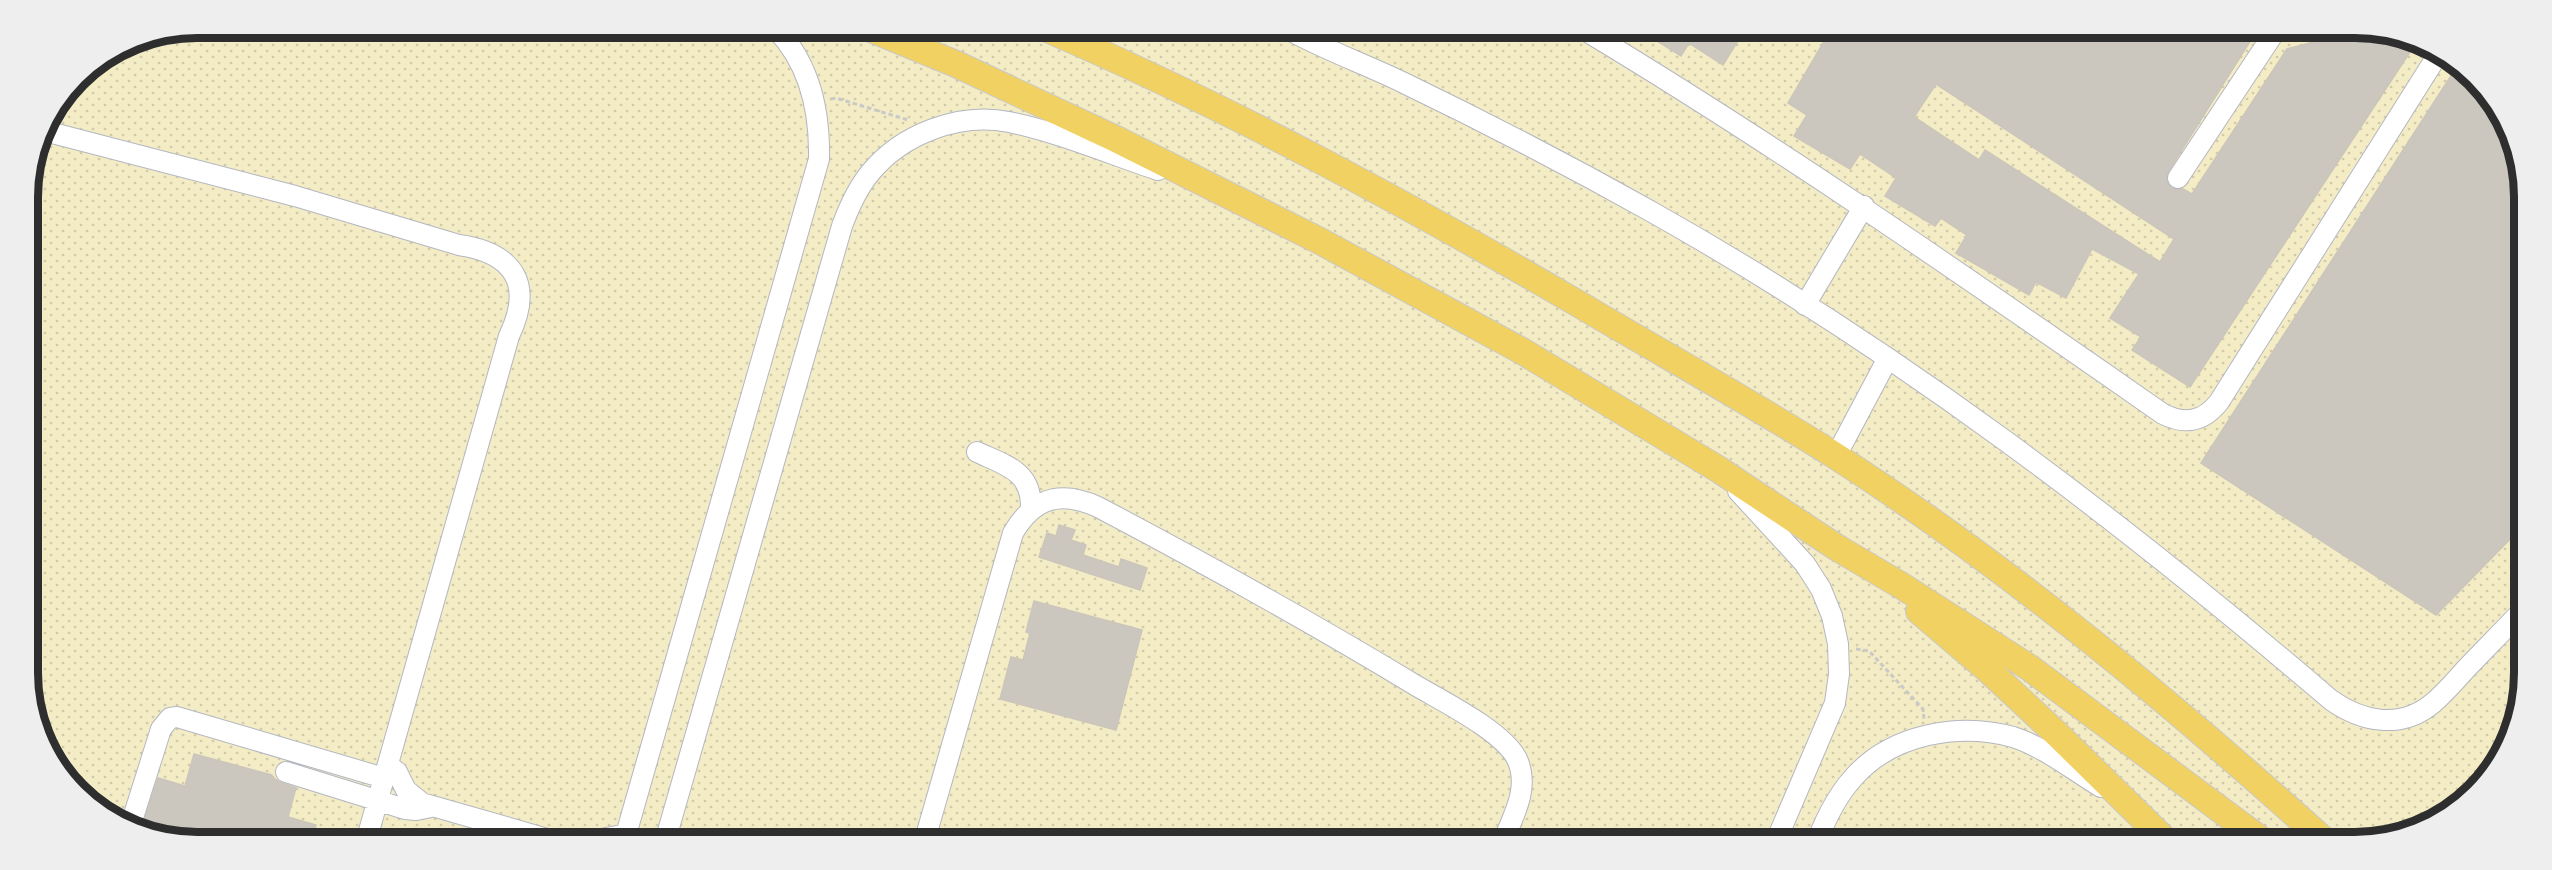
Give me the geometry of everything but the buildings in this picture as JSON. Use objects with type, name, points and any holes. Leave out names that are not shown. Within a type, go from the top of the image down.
[{"type":"main road","points":[[892,38],[1036,100],[1218,190],[1340,252],[1502,340],[1718,469],[1836,547],[1902,585],[2030,668],[2251,832]]},
{"type":"main road","points":[[1067,38],[1275,136],[1454,232],[1836,456],[1982,559],[2124,668],[2261,783],[2315,832]]},
{"type":"main road","points":[[1836,547],[1986,668],[2157,832]]},
{"type":"street","points":[[627,832],[819,159],[820,131],[815,104],[807,77],[795,52],[784,38]]},
{"type":"street","points":[[1306,38],[1471,115],[1563,163],[1665,219],[1805,304],[2005,439],[2089,501],[2349,713],[2370,720],[2392,721],[2413,715],[2432,705],[2514,619]]},
{"type":"street","points":[[1598,38],[1656,72],[1864,206],[2163,414],[2181,421],[2200,419],[2211,412],[2435,59]]},
{"type":"street","points":[[2178,178],[2271,38]]},
{"type":"street","points":[[668,832],[842,226],[853,198],[870,173],[891,152],[916,136],[946,125],[966,122],[1008,122],[1218,190]]},
{"type":"street","points":[[52,133],[284,193],[459,245],[477,248],[496,256],[511,270],[516,279],[520,290],[520,312],[509,336],[369,832]]},
{"type":"street","points":[[1805,304],[1864,206]]},
{"type":"street","points":[[1836,456],[1888,358]]},
{"type":"street","points":[[977,452],[1020,474],[1028,484],[1032,496],[1031,509]]},
{"type":"street","points":[[1718,469],[1805,564],[1832,616],[1838,644],[1839,674],[1834,703],[1780,832]]},
{"type":"street","points":[[927,832],[1008,548],[1021,520],[1031,509],[1047,500],[1064,497],[1082,500],[1098,507],[1298,616],[1493,733],[1507,744],[1517,759],[1522,777],[1521,796],[1506,832]]},
{"type":"street","points":[[133,818],[161,729],[170,718],[177,717],[386,772],[397,772],[401,782],[414,797],[431,807],[522,832]]},
{"type":"street","points":[[1821,832],[1836,799],[1854,776],[1876,758],[1900,744],[1928,735],[1957,730],[1986,731],[2015,738],[2042,751],[2126,802]]},
{"type":"street","points":[[286,772],[405,809],[416,810],[431,807]]},
{"type":"path","points":[[815,104],[836,98],[907,119],[916,136]]},
{"type":"path","points":[[1838,644],[1869,651],[1923,710],[1928,735]]},
{"type":"sand","points":[[186,38],[2356,38],[2397,43],[2435,59],[2468,84],[2488,108],[2498,126],[2511,165],[2514,186],[2514,674],[2509,715],[2488,762],[2468,786],[2452,800],[2416,820],[2397,827],[2366,832],[196,832],[155,827],[117,811],[84,786],[59,753],[46,725],[41,705],[38,684],[38,186],[41,165],[50,136],[64,108],[84,84],[108,64],[126,54],[145,46]]}]
